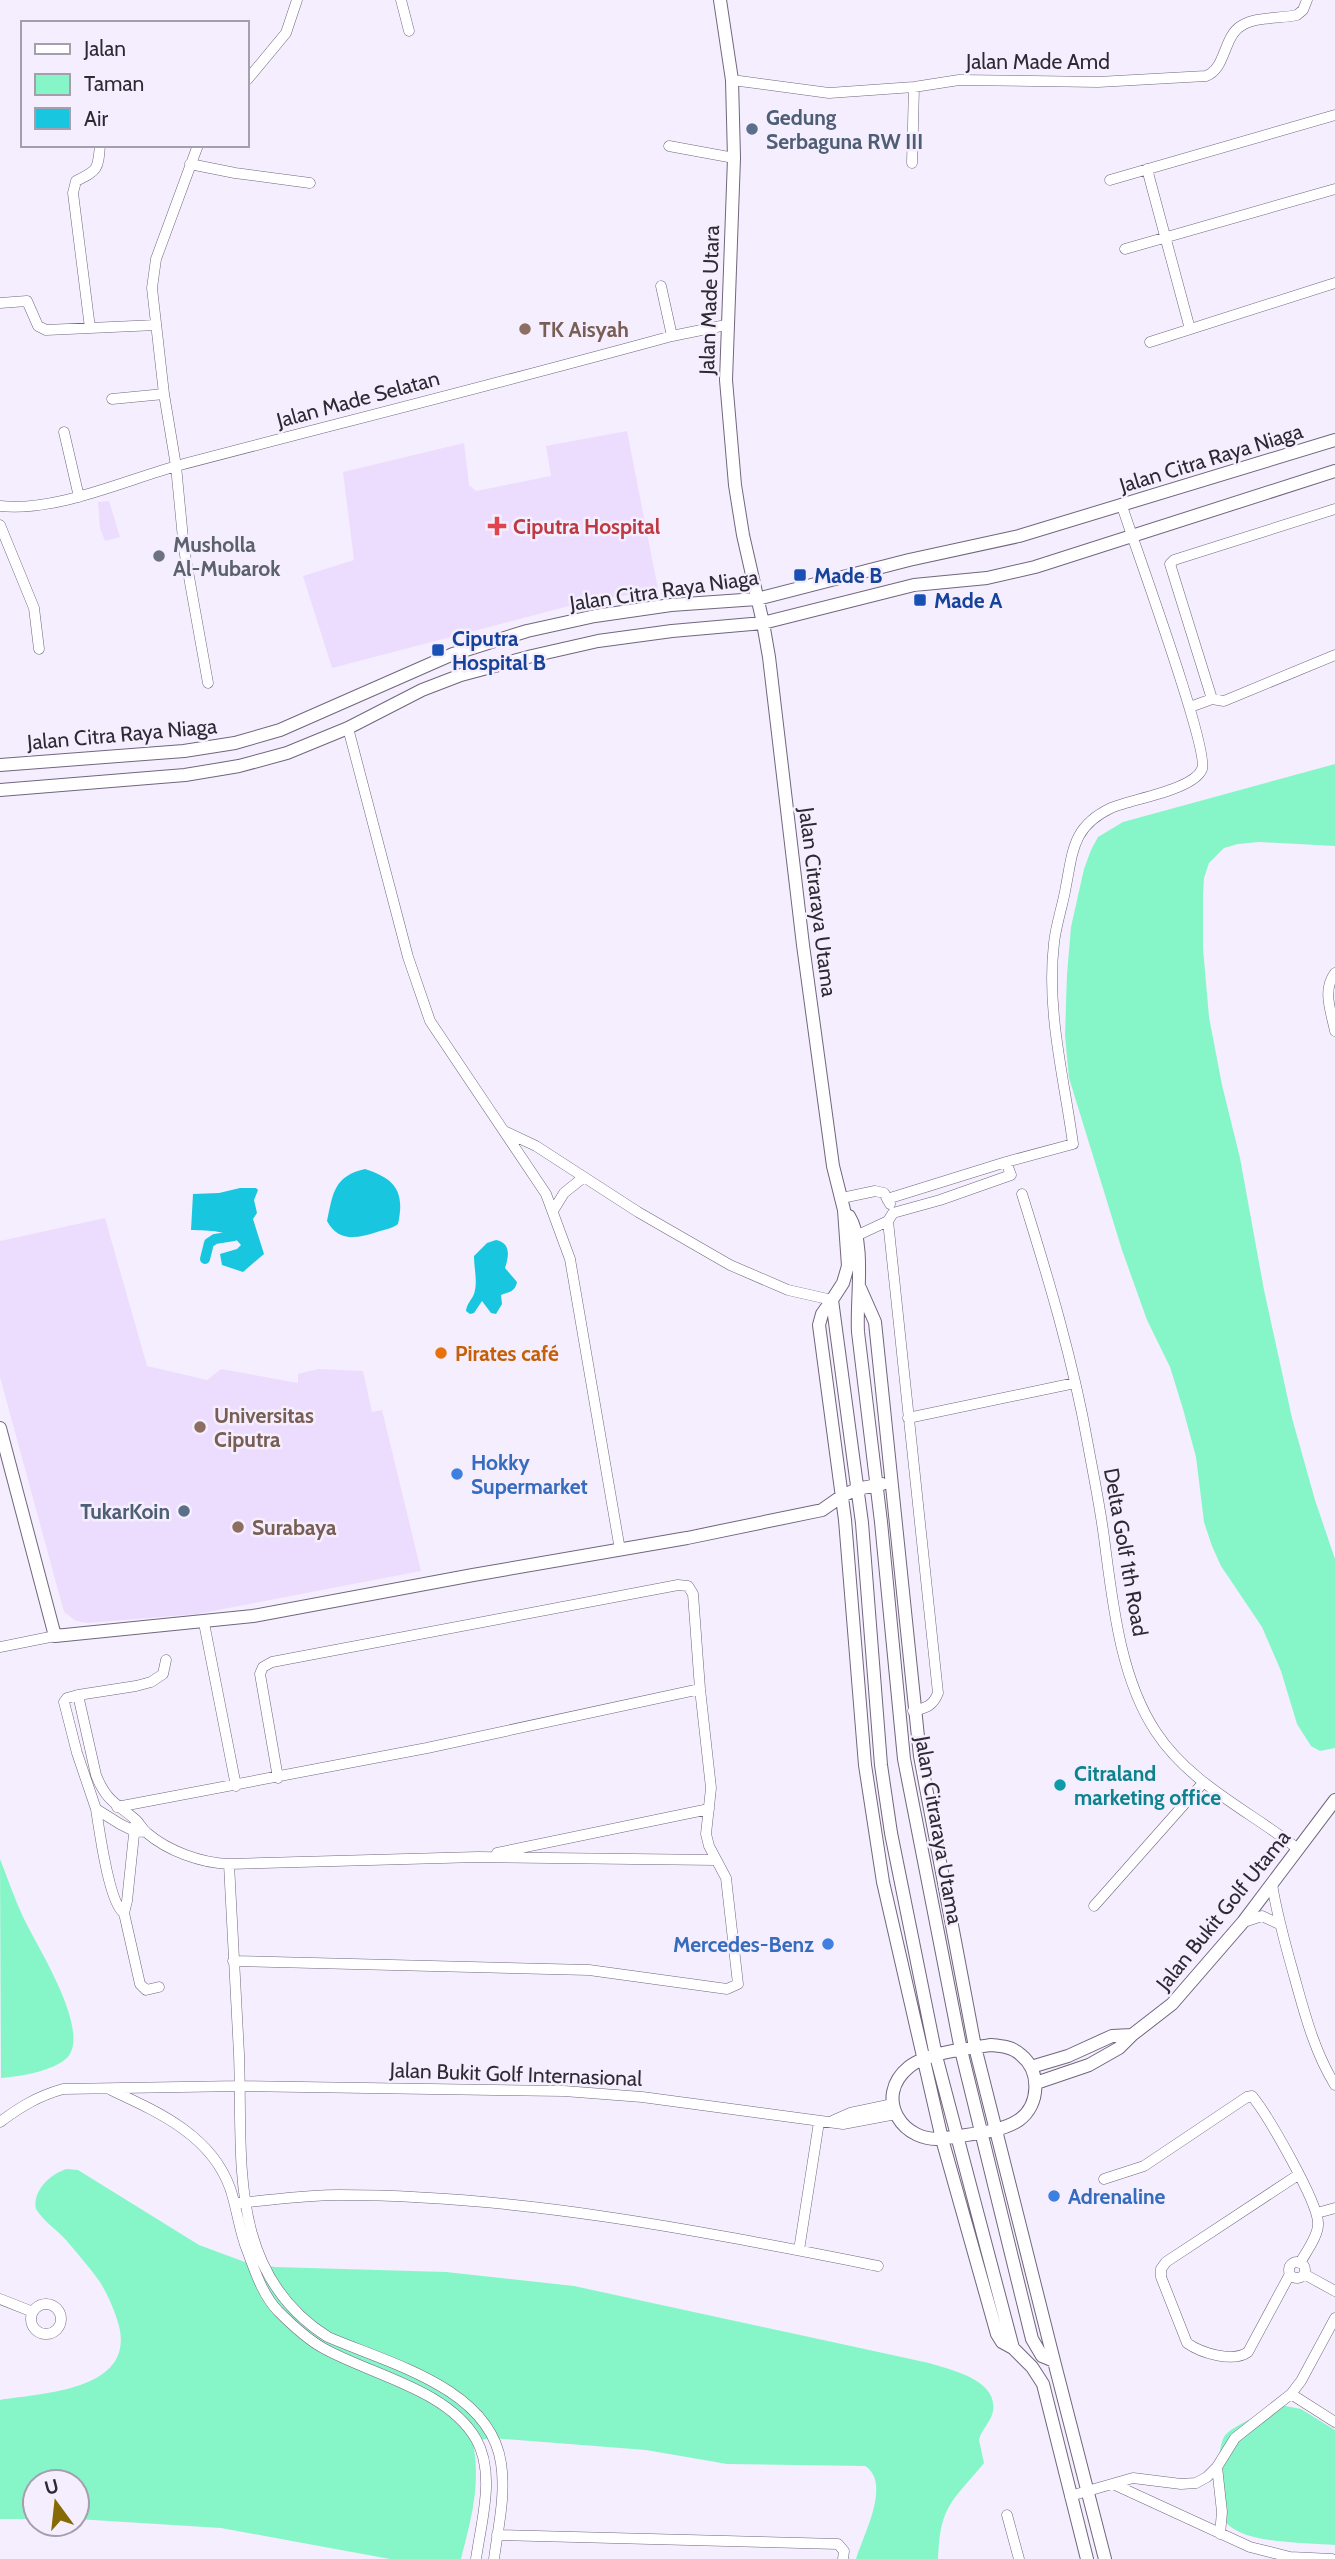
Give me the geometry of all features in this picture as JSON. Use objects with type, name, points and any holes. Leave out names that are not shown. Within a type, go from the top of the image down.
[{"type":"street","points":[[248,79],[286,33],[297,0]]},
{"type":"street","points":[[401,0],[409,31]]},
{"type":"street","name":"Jalan Made Utara","points":[[720,0],[732,80],[734,158],[726,380],[735,485],[757,598]]},
{"type":"street","name":"Jalan Made Amd","points":[[732,80],[829,93],[914,87],[959,80],[1098,82],[1206,76],[1215,69],[1236,30],[1256,20],[1297,15],[1303,10],[1307,0]]},
{"type":"street","points":[[912,163],[914,87]]},
{"type":"street","points":[[1110,180],[1335,115]]},
{"type":"street","points":[[669,146],[734,158]]},
{"type":"street","points":[[90,328],[73,193],[76,181],[92,174],[97,168],[100,147]]},
{"type":"street","points":[[197,147],[162,242],[152,288],[164,394],[176,466],[184,549],[208,683]]},
{"type":"street","points":[[190,164],[310,183]]},
{"type":"street","points":[[1147,169],[1190,329]]},
{"type":"street","points":[[1125,249],[1335,189]]},
{"type":"street","points":[[1150,342],[1335,284]]},
{"type":"street","points":[[661,286],[672,337]]},
{"type":"street","points":[[0,303],[27,301],[40,329],[156,326]]},
{"type":"street","name":"Jalan Made Selatan","points":[[0,506],[79,497],[176,466],[726,325]]},
{"type":"street","points":[[112,399],[164,394]]},
{"type":"street","points":[[64,432],[79,497]]},
{"type":"street","name":"Jalan Citra Raya Niaga","points":[[0,765],[184,751],[222,745],[280,730],[453,654],[527,631],[595,616],[671,605],[757,598],[1019,536],[1335,440]]},
{"type":"street","name":"Jalan Citra Raya Niaga","points":[[0,790],[185,775],[226,768],[287,753],[348,728],[422,690],[461,675],[508,662],[598,641],[763,623],[914,585],[987,578],[1132,536],[1335,471]]},
{"type":"street","points":[[887,1199],[1006,1161],[1073,1144],[1060,1074],[1052,985],[1054,942],[1074,844],[1083,829],[1100,813],[1124,802],[1179,786],[1202,769],[1203,755],[1190,707],[1122,506]]},
{"type":"street","points":[[1212,699],[1170,564],[1186,556],[1335,509]]},
{"type":"street","points":[[0,525],[34,608],[39,649]]},
{"type":"street","name":"Jalan Citraraya Utama","points":[[757,598],[763,623],[829,1139],[843,1204],[848,1266],[843,1283],[822,1314],[818,1325],[845,1520],[865,1765],[883,1882],[930,2058],[957,2136],[1013,2348]]},
{"type":"street","points":[[1190,707],[1212,699],[1224,701],[1335,655]]},
{"type":"street","points":[[342,704],[408,957],[430,1021],[546,1194],[570,1259],[620,1550]]},
{"type":"street","points":[[1335,973],[1328,982],[1328,997],[1335,1031]]},
{"type":"street","points":[[504,1131],[536,1146],[638,1212],[730,1265],[788,1290],[832,1300]]},
{"type":"street","points":[[856,1236],[890,1217],[1011,1175],[1006,1161]]},
{"type":"street","points":[[552,1211],[564,1193],[584,1177]]},
{"type":"street","points":[[843,1204],[875,1191],[884,1193],[890,1217],[908,1418],[938,1693],[935,1701],[927,1707],[913,1711]]},
{"type":"street","name":"Delta Golf 1th Road","points":[[1022,1195],[1055,1299],[1075,1383],[1099,1506],[1111,1594],[1131,1681],[1143,1712],[1157,1734],[1203,1783],[1266,1824],[1298,1849]]},
{"type":"street","name":"Jalan Citraraya Utama","points":[[843,1204],[851,1218],[856,1236],[858,1332],[881,1522],[904,1759],[961,2050],[980,2132],[1035,2346],[1042,2356],[1054,2361]]},
{"type":"street","name":"Jalan Citraraya Utama","points":[[859,1288],[875,1322],[919,1756],[975,2047],[1105,2559]]},
{"type":"street","name":"Jalan Citraraya Utama","points":[[832,1300],[862,1523],[881,1765],[942,2139],[997,2334],[1002,2342],[1013,2348],[1032,2367],[1043,2384],[1087,2559]]},
{"type":"street","points":[[908,1418],[1075,1383]]},
{"type":"street","points":[[0,1428],[55,1636]]},
{"type":"street","points":[[0,1647],[55,1636],[204,1623],[620,1550],[822,1510],[857,1489],[890,1482]]},
{"type":"street","points":[[822,1510],[845,1520],[862,1523],[895,1521]]},
{"type":"street","points":[[233,1961],[576,1970],[731,1989],[739,1980],[726,1878],[709,1846],[706,1834],[711,1788],[693,1594],[688,1586],[279,1660],[263,1667],[260,1674],[278,1778]]},
{"type":"street","points":[[204,1623],[236,1786]]},
{"type":"street","points":[[124,1913],[116,1906],[96,1809],[76,1753],[64,1702],[67,1698],[78,1695],[151,1682],[163,1674],[166,1660]]},
{"type":"street","points":[[117,1807],[278,1778],[700,1689]]},
{"type":"street","points":[[78,1695],[96,1775],[106,1796],[135,1826],[124,1913],[140,1984],[146,1990],[159,1987]]},
{"type":"street","points":[[1094,1906],[1203,1783]]},
{"type":"street","name":"Jalan Bukit Golf Utama","points":[[1045,2080],[1089,2065],[1119,2048],[1172,2004],[1243,1922],[1335,1800]]},
{"type":"street","points":[[96,1809],[135,1826],[183,1853],[229,1864],[478,1857],[716,1860]]},
{"type":"street","points":[[478,1857],[709,1809]]},
{"type":"street","points":[[229,1864],[240,2086],[239,2203],[244,2242],[259,2282],[276,2309],[321,2348],[431,2397],[461,2421],[477,2441],[486,2473],[476,2559]]},
{"type":"street","points":[[1272,1884],[1279,1924],[1312,2036],[1335,2085]]},
{"type":"street","points":[[1243,1922],[1262,1916],[1279,1924]]},
{"type":"street","name":"Jalan Bukit Golf Utama","points":[[1040,2064],[1112,2036],[1132,2035]]},
{"type":"street","points":[[975,2047],[1007,2047],[1040,2064],[1045,2080],[1029,2109],[1020,2119],[994,2129],[928,2140],[914,2135],[903,2126],[895,2110],[894,2090],[900,2077],[910,2066],[930,2058],[975,2047]]},
{"type":"street","name":"Jalan Bukit Golf Internasional","points":[[0,2122],[43,2094],[63,2089],[240,2086],[564,2091],[642,2097],[850,2124],[895,2110]]},
{"type":"street","points":[[107,2088],[149,2108],[197,2138],[220,2166],[239,2203],[271,2281],[296,2314],[328,2337],[426,2377],[468,2404],[484,2421],[495,2441],[501,2463],[502,2492],[494,2559]]},
{"type":"street","points":[[1104,2179],[1144,2166],[1252,2096],[1317,2213],[1318,2228],[1300,2263]]},
{"type":"street","points":[[799,2250],[819,2122]]},
{"type":"street","points":[[1298,2175],[1166,2262],[1161,2269],[1161,2277],[1187,2343],[1193,2348],[1213,2354],[1240,2357],[1248,2352],[1290,2274],[1291,2264],[1300,2263]]},
{"type":"street","points":[[239,2203],[336,2195],[433,2198],[544,2207],[631,2219],[878,2266]]},
{"type":"street","points":[[1317,2213],[1335,2208]]},
{"type":"street","points":[[1002,2215],[1016,2211]]},
{"type":"street","points":[[1300,2263],[1304,2274]]},
{"type":"street","points":[[1290,2274],[1298,2278],[1304,2274]]},
{"type":"street","points":[[1304,2274],[1335,2291]]},
{"type":"street","points":[[0,2299],[33,2312]]},
{"type":"street","points":[[1070,2496],[1133,2478],[1181,2484],[1196,2483],[1208,2477],[1244,2429],[1291,2394],[1301,2381],[1335,2318]]},
{"type":"street","points":[[1291,2394],[1335,2422]]},
{"type":"street","points":[[1217,2467],[1222,2512],[1220,2534]]},
{"type":"street","points":[[1113,2484],[1220,2534],[1269,2553],[1332,2559]]},
{"type":"street","points":[[1007,2515],[1019,2559]]},
{"type":"street","points":[[497,2535],[838,2544],[844,2551],[843,2559]]},
{"type":"shaded area","name":"Ciputra Hospital","points":[[627,431],[658,589],[569,606],[332,668],[303,576],[354,560],[343,472],[464,443],[469,485],[476,491],[551,476],[546,446]]},
{"type":"shaded area","points":[[109,501],[120,537],[105,541],[100,528],[98,502]]},
{"type":"shaded area","name":"Universitas Ciputra","points":[[105,1218],[147,1366],[207,1380],[221,1369],[298,1383],[298,1374],[318,1369],[363,1371],[372,1412],[382,1410],[421,1571],[197,1614],[87,1623],[76,1621],[64,1612],[0,1377],[0,1241]]},
{"type":"green space","points":[[1335,764],[1335,846],[1259,842],[1224,848],[1209,863],[1204,878],[1203,895],[1203,948],[1209,1017],[1222,1085],[1240,1158],[1264,1290],[1292,1418],[1335,1559],[1335,1748],[1320,1751],[1311,1746],[1297,1724],[1281,1671],[1262,1627],[1221,1566],[1212,1546],[1204,1522],[1196,1457],[1183,1409],[1170,1367],[1147,1320],[1122,1250],[1069,1078],[1065,1035],[1071,927],[1084,869],[1098,837],[1123,822]]},
{"type":"green space","points":[[0,1859],[21,1912],[58,1985],[72,2024],[73,2041],[70,2054],[58,2064],[28,2074],[1,2078]]},
{"type":"green space","points":[[78,2170],[199,2245],[245,2262],[275,2267],[446,2272],[574,2286],[949,2369],[980,2384],[993,2400],[992,2415],[979,2440],[984,2463],[956,2496],[945,2515],[938,2559],[856,2559],[876,2497],[873,2474],[865,2466],[727,2464],[646,2450],[491,2438],[480,2440],[474,2448],[475,2491],[461,2559],[390,2559],[221,2528],[91,2520],[91,2468],[21,2468],[21,2519],[0,2519],[0,2400],[39,2395],[81,2385],[99,2376],[113,2364],[120,2348],[119,2326],[100,2282],[66,2240],[36,2209],[40,2189],[61,2171]]},
{"type":"green space","points":[[1280,2405],[1301,2409],[1335,2430],[1335,2545],[1283,2542],[1255,2537],[1232,2528],[1224,2519],[1219,2501],[1218,2477],[1219,2453],[1224,2437],[1241,2424]]},
{"type":"water","points":[[365,1169],[384,1177],[396,1188],[400,1203],[398,1224],[363,1236],[343,1236],[327,1221],[333,1194],[347,1176]]},
{"type":"water","points":[[240,1188],[258,1190],[254,1200],[257,1213],[253,1219],[264,1254],[243,1272],[222,1265],[220,1254],[237,1249],[241,1245],[236,1240],[219,1232],[191,1230],[193,1194],[219,1193]]},
{"type":"water","points":[[496,1240],[506,1247],[508,1255],[505,1268],[517,1282],[515,1288],[501,1295],[502,1304],[496,1314],[491,1313],[482,1301],[474,1313],[470,1314],[466,1311],[475,1289],[474,1256],[487,1243]]},
{"type":"waterway","points":[[205,1259],[209,1243],[215,1239],[234,1236]]},
{"type":"place","name":"Gedung Serbaguna RW III","points":[[752,129]]},
{"type":"place","name":"TK Aisyah","points":[[525,329]]},
{"type":"place","name":"Ciputra Hospital","points":[[497,526]]},
{"type":"place","name":"Musholla Al-Mubarok","points":[[159,556]]},
{"type":"place","name":"Made B","points":[[800,575]]},
{"type":"place","name":"Made A","points":[[920,600]]},
{"type":"place","name":"Ciputra Hospital B","points":[[438,650]]},
{"type":"place","name":"Pirates café","points":[[441,1353]]},
{"type":"place","name":"Universitas Ciputra","points":[[200,1427]]},
{"type":"place","name":"Hokky Supermarket","points":[[457,1474]]},
{"type":"place","name":"TukarKoin","points":[[184,1511]]},
{"type":"place","name":"Surabaya","points":[[238,1527]]},
{"type":"place","name":"Citraland marketing office","points":[[1060,1785]]},
{"type":"place","name":"Mercedes-Benz","points":[[828,1944]]},
{"type":"place","name":"Adrenaline","points":[[1054,2196]]}]
